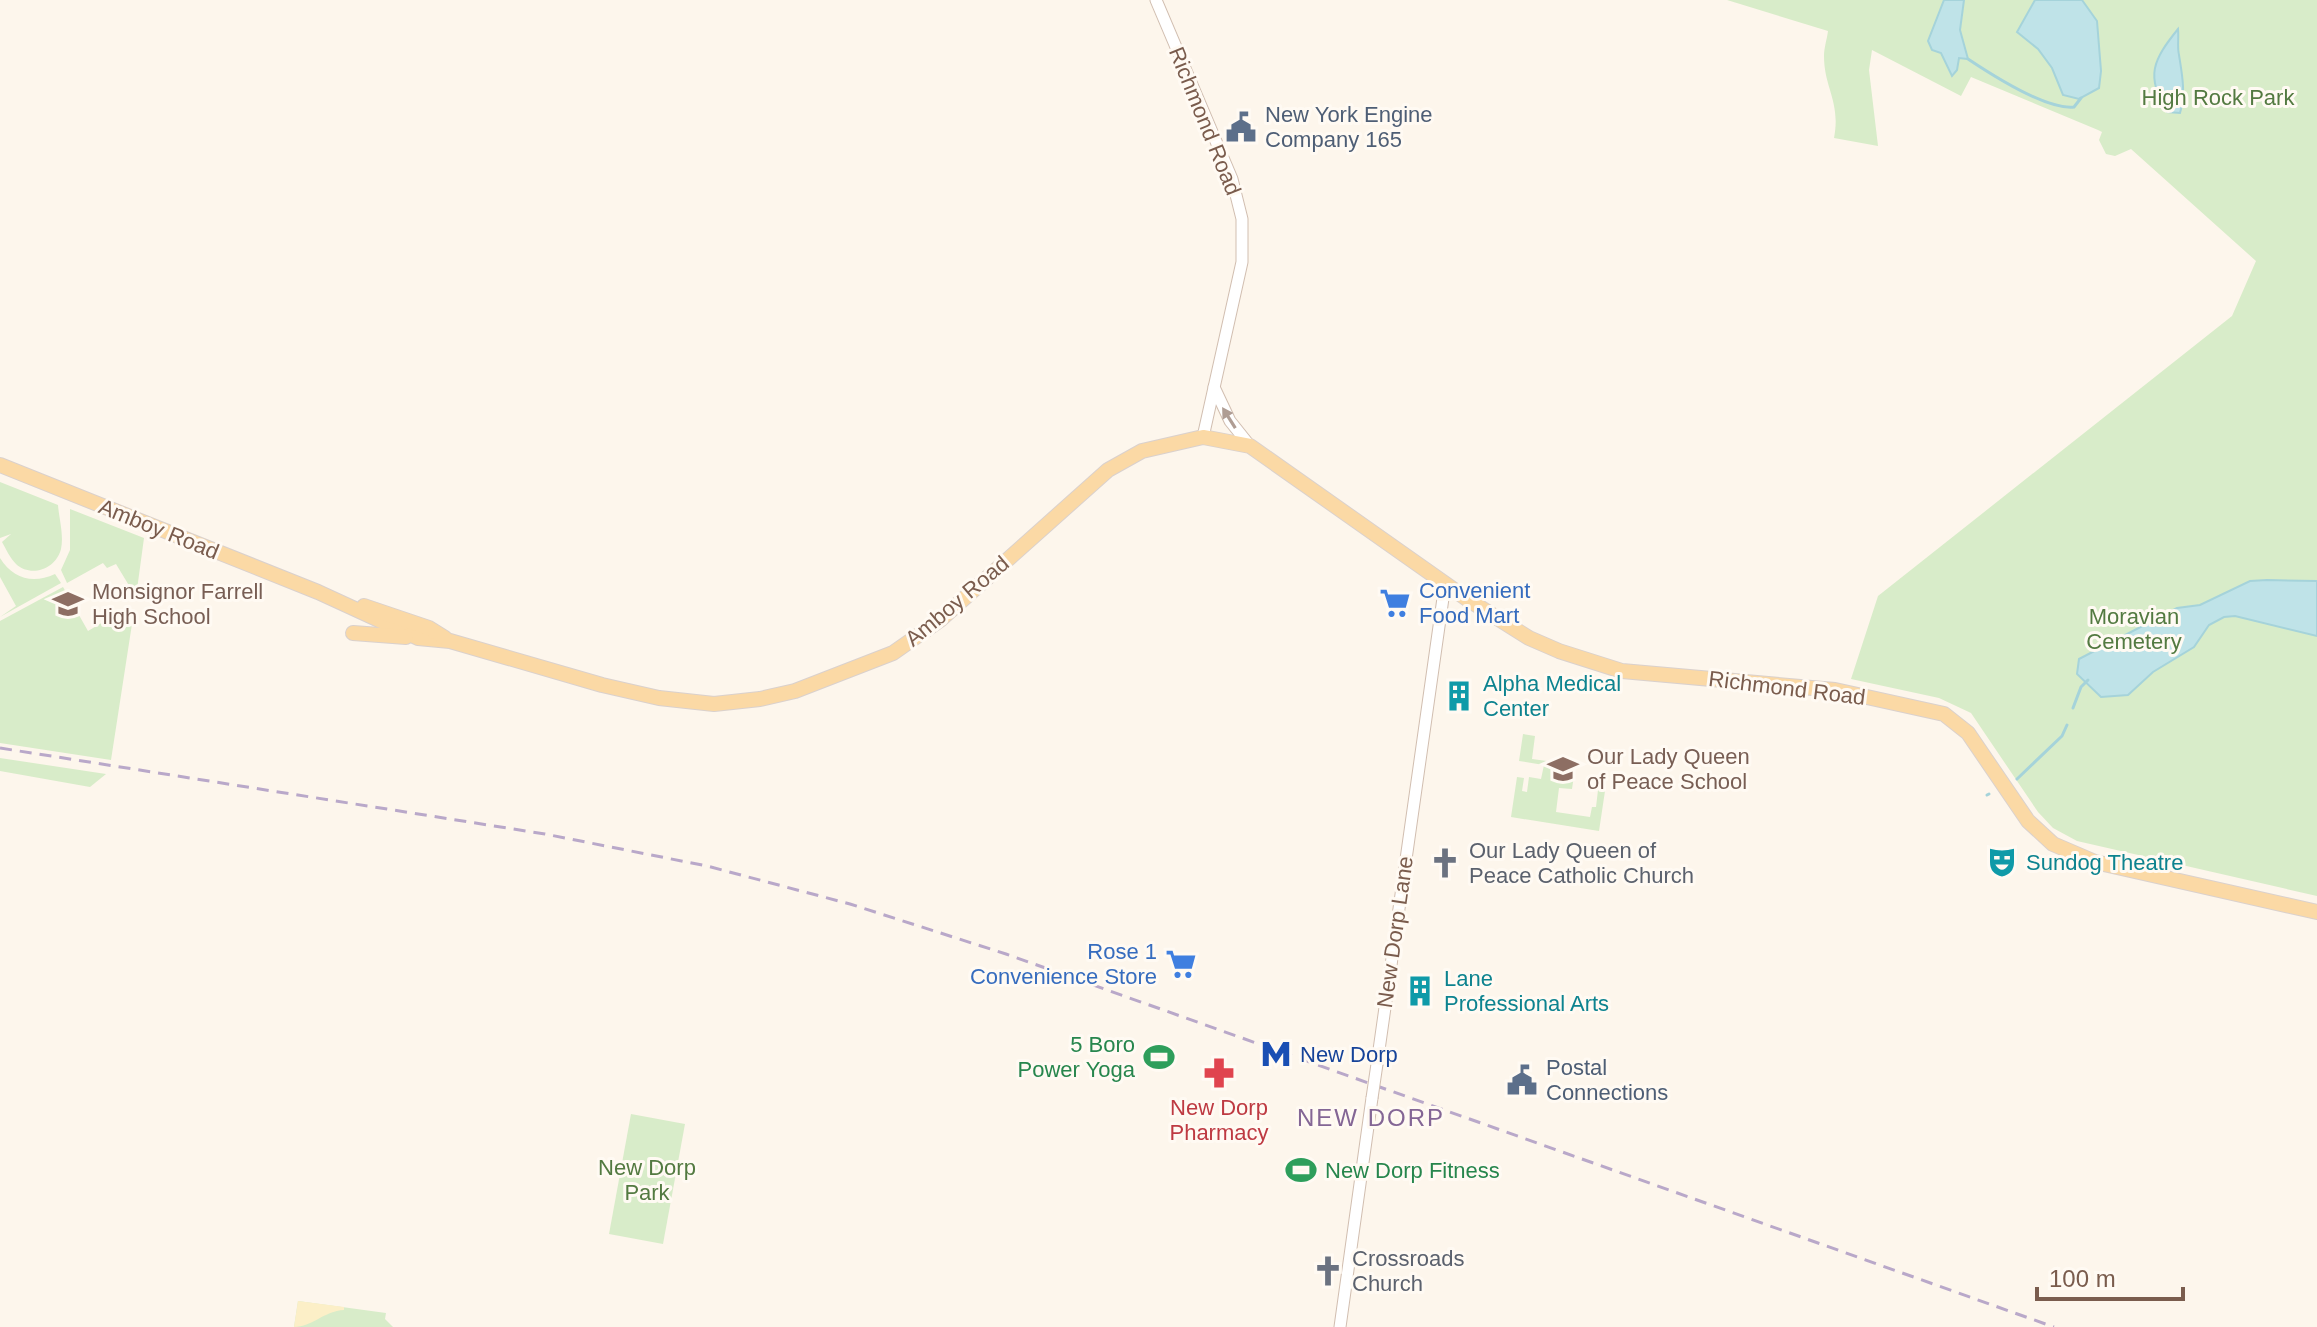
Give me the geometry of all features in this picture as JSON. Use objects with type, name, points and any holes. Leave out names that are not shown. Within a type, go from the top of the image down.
[{"type":"main road","name":"Richmond Road","points":[[1203,437],[1250,446],[1445,584],[1529,638],[1622,671],[1835,690],[1944,714],[1968,733],[2028,821],[2053,844],[2095,862],[2317,912]]},
{"type":"main road","name":"Amboy Road","points":[[0,465],[318,592],[418,638],[450,641],[602,685],[659,698],[714,704],[795,691],[893,653],[920,636],[1095,480],[1126,458],[1149,448],[1203,437]]},
{"type":"main road","name":"Amboy Road","points":[[318,592],[416,623],[450,641]]},
{"type":"main road","points":[[353,633],[418,638]]},
{"type":"street","name":"Richmond Road","points":[[1156,0],[1232,179],[1242,219],[1242,262],[1203,437]]},
{"type":"street","name":"Richmond Road","points":[[1214,386],[1230,421],[1250,446]]},
{"type":"street","name":"New Dorp Lane","points":[[1340,1327],[1445,584]]},
{"type":"green space","name":"Moravian Cemetery","points":[[1727,0],[2317,0],[2317,896],[2077,841],[2053,828],[2038,812],[1971,713],[1939,698],[1851,679],[1878,596],[2232,316],[2256,261],[2131,149],[2115,156],[2106,154],[2099,140],[2102,132],[1971,77],[1961,96],[1872,50],[1869,70],[1878,146],[1834,138],[1834,105],[1824,56],[1828,31]]},
{"type":"green space","points":[[0,482],[58,505],[61,549],[49,566],[36,571],[22,568],[8,553],[2,542],[11,534],[0,538]]},
{"type":"green space","points":[[70,509],[144,538],[136,597],[116,564],[107,568],[103,563],[67,583],[61,570],[70,550]]},
{"type":"green space","points":[[0,558],[11,571],[24,578],[39,579],[55,574],[61,583],[0,617],[16,606],[0,577]]},
{"type":"green space","points":[[63,587],[88,631],[125,609],[134,611],[111,760],[0,743],[0,621]]},
{"type":"green space","points":[[1523,734],[1535,736],[1532,759],[1569,764],[1570,761],[1576,762],[1572,789],[1559,788],[1556,812],[1590,817],[1592,807],[1596,807],[1598,790],[1605,791],[1599,831],[1511,817],[1517,777],[1524,778],[1522,791],[1527,792],[1529,777],[1541,779],[1544,765],[1519,761]]},
{"type":"green space","points":[[0,758],[106,774],[90,787],[0,771]]},
{"type":"green space","name":"New Dorp Park","points":[[631,1114],[685,1124],[663,1244],[609,1234]]},
{"type":"green space","points":[[298,1301],[386,1313],[385,1319],[393,1327],[294,1327]]},
{"type":"sand","points":[[298,1301],[344,1307],[344,1310],[294,1327]]},
{"type":"water","points":[[1944,0],[1964,0],[1960,30],[1968,59],[1959,58],[1957,70],[1952,76],[1941,53],[1932,50],[1928,41]]},
{"type":"water","points":[[2035,0],[2082,0],[2097,21],[2101,71],[2099,88],[2079,99],[2063,95],[2052,68],[2038,49],[2017,32]]},
{"type":"water","points":[[2178,29],[2183,91],[2180,113],[2167,112],[2154,78],[2158,59]]},
{"type":"water","points":[[2250,581],[2317,581],[2317,636],[2235,616],[2224,617],[2209,625],[2194,647],[2153,672],[2128,695],[2101,697],[2077,674],[2079,659],[2177,608],[2200,605]]},
{"type":"waterway","points":[[1968,59],[2020,90],[2049,103],[2074,107],[2081,98]]},
{"type":"waterway","points":[[2073,708],[2081,687],[2088,680]]},
{"type":"waterway","points":[[2017,779],[2062,736],[2067,725]]},
{"type":"railway","points":[[0,748],[545,834],[707,866],[850,904],[1006,954],[2054,1327]]},
{"type":"place","name":"New York Engine Company 165","points":[[1241,127]]},
{"type":"place","name":"Convenient Food Mart","points":[[1395,603]]},
{"type":"place","name":"Monsignor Farrell High School","points":[[68,604]]},
{"type":"place","name":"Alpha Medical Center","points":[[1459,696]]},
{"type":"place","name":"Our Lady Queen of Peace School","points":[[1563,769]]},
{"type":"place","name":"Sundog Theatre","points":[[2002,862]]},
{"type":"place","name":"Our Lady Queen of Peace Catholic Church","points":[[1445,863]]},
{"type":"place","name":"Rose 1 Convenience Store","points":[[1181,964]]},
{"type":"place","name":"Lane Professional Arts","points":[[1420,991]]},
{"type":"place","name":"New Dorp","points":[[1276,1054]]},
{"type":"place","name":"5 Boro Power Yoga","points":[[1159,1057]]},
{"type":"place","name":"New Dorp Pharmacy","points":[[1219,1073]]},
{"type":"place","name":"Postal Connections","points":[[1522,1080]]},
{"type":"place","name":"New Dorp Fitness","points":[[1301,1170]]},
{"type":"place","name":"Crossroads Church","points":[[1328,1271]]},
{"type":"district","name":"NEW DORP","points":[[1371,1117]]},
{"type":"park label","name":"High Rock Park","points":[[2218,97]]}]
